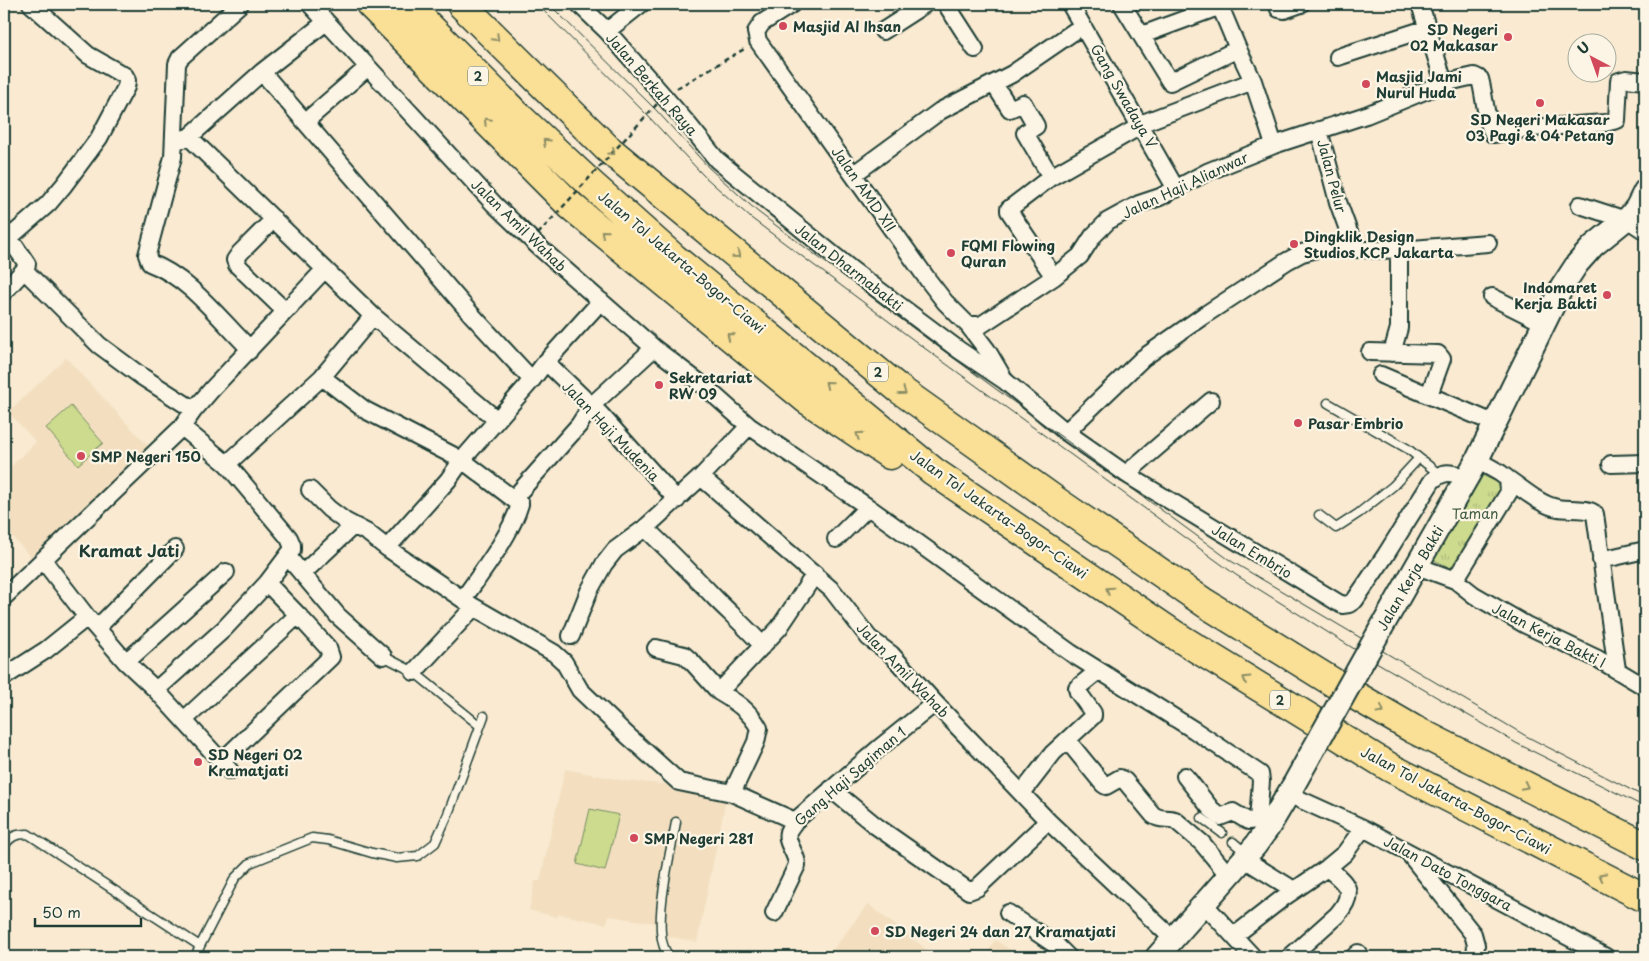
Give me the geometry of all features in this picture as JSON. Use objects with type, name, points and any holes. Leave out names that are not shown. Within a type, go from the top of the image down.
[{"type":"highway","points":[[370,4],[571,206],[806,399],[896,459],[933,471]]},
{"type":"highway","name":"Jalan Tol Jakarta–Bogor–Ciawi","points":[[407,4],[515,113],[674,258],[933,471],[1178,637],[1391,768],[1645,898]]},
{"type":"highway","name":"2","points":[[461,4],[607,148],[898,389],[1027,481],[1205,603],[1339,686],[1413,729],[1645,846]]},
{"type":"street","points":[[4,292],[27,264],[6,234],[48,204],[94,146],[128,80],[125,76],[88,55],[31,4]]},
{"type":"street","points":[[240,4],[180,58],[177,64],[182,139],[274,219],[373,316],[497,420]]},
{"type":"street","name":"Jalan Amil Wahab","points":[[310,4],[494,204],[538,247],[654,348],[704,386],[749,426],[868,507],[1071,653],[1260,774],[1263,824]]},
{"type":"street","name":"Jalan Berkah Raya","points":[[579,4],[607,31],[660,100],[688,124],[702,143]]},
{"type":"street","points":[[607,31],[641,4]]},
{"type":"street","points":[[758,41],[756,32],[762,23],[792,4]]},
{"type":"street","points":[[883,31],[925,4]]},
{"type":"street","points":[[946,4],[975,49]]},
{"type":"street","name":"Gang Swadaya V","points":[[1070,4],[1176,188]]},
{"type":"street","points":[[1122,4],[1170,82],[1238,49]]},
{"type":"street","points":[[1278,4],[1279,9],[1284,10],[1301,4]]},
{"type":"street","points":[[1420,4],[1444,83]]},
{"type":"street","points":[[1142,35],[1223,5],[1238,49],[1253,81],[1268,148]]},
{"type":"street","points":[[249,351],[246,345],[188,286],[159,266],[150,263],[147,255],[173,157],[182,139],[262,72],[326,22]]},
{"type":"street","points":[[854,174],[940,111],[1012,74],[1082,26]]},
{"type":"street","points":[[1338,57],[1428,28]]},
{"type":"street","name":"Jalan AMD XII","points":[[758,41],[928,280],[945,302],[968,325],[987,350],[1005,381]]},
{"type":"street","points":[[305,122],[368,67]]},
{"type":"street","points":[[262,72],[472,314],[532,380]]},
{"type":"street","name":"Jalan Haji Alianwar","points":[[968,325],[980,324],[1054,277],[1080,256],[1093,236],[1108,221],[1139,204],[1160,197],[1207,172],[1268,148],[1366,115],[1444,83],[1474,76],[1480,79],[1489,126],[1493,134],[1532,128],[1606,123],[1617,120],[1619,81],[1645,81]]},
{"type":"street","points":[[1054,277],[1008,210],[1051,177],[1135,129],[1140,124],[1253,81]]},
{"type":"street","points":[[994,84],[1010,109],[1023,103],[1036,126],[1025,134],[1051,177]]},
{"type":"street","name":"Jalan Pelur","points":[[1319,130],[1338,202],[1355,250]]},
{"type":"street","name":"Jalan Dharmabakti","points":[[702,143],[717,160],[852,270],[959,350],[1005,381]]},
{"type":"street","name":"Jalan Kerja Bakti","points":[[1157,957],[1229,876],[1242,852],[1290,790],[1472,469],[1496,424],[1562,287],[1577,264],[1594,246],[1633,224],[1637,207],[1645,190]]},
{"type":"street","points":[[1580,205],[1633,224]]},
{"type":"street","points":[[274,219],[235,260],[237,266],[284,310],[291,306]]},
{"type":"street","points":[[1066,432],[1143,358],[1203,316],[1302,253],[1320,248],[1399,250],[1488,243]]},
{"type":"street","points":[[1392,353],[1399,328],[1399,250]]},
{"type":"street","points":[[4,597],[182,427],[194,410],[325,269]]},
{"type":"street","points":[[24,270],[99,345],[140,376],[194,410]]},
{"type":"street","points":[[1492,297],[1544,323]]},
{"type":"street","points":[[387,548],[448,480],[462,460],[546,362],[601,302]]},
{"type":"street","points":[[227,464],[322,377],[373,316]]},
{"type":"street","points":[[514,498],[579,425],[591,406],[654,348]]},
{"type":"street","points":[[1370,352],[1438,354],[1442,359],[1429,395]]},
{"type":"street","name":"Jalan Haji Mudenia","points":[[546,362],[591,406],[677,500]]},
{"type":"street","points":[[1381,375],[1496,424]]},
{"type":"street","points":[[322,377],[365,410],[462,460],[520,504],[516,516],[468,603],[414,672]]},
{"type":"street","name":"Jalan Embrio","points":[[1005,381],[1066,432],[1126,474],[1342,606],[1354,600],[1385,556],[1427,488],[1439,474]]},
{"type":"street","points":[[1126,474],[1211,401]]},
{"type":"street","points":[[571,636],[589,591],[604,564],[615,550],[645,528],[677,500],[749,426]]},
{"type":"street","points":[[156,690],[224,629],[268,583],[292,550],[289,538],[227,464],[182,427]]},
{"type":"street","points":[[1611,464],[1645,463]]},
{"type":"street","points":[[1439,474],[1472,469],[1500,472],[1549,507],[1568,510],[1588,510],[1595,514],[1617,670]]},
{"type":"street","name":"Jalan Amil Wahab","points":[[701,477],[832,590],[869,638],[891,654],[935,704],[1048,821],[1173,939]]},
{"type":"street","points":[[1455,580],[1508,494],[1508,479]]},
{"type":"street","points":[[310,490],[330,509],[353,526],[368,534],[468,603],[554,653],[564,662],[580,690],[590,701],[680,782],[732,793],[795,821]]},
{"type":"street","points":[[836,539],[868,507]]},
{"type":"street","points":[[302,574],[353,526]]},
{"type":"street","points":[[645,528],[728,611],[742,622],[763,646]]},
{"type":"street","points":[[4,677],[92,622],[175,548]]},
{"type":"street","points":[[1601,560],[1645,550]]},
{"type":"street","points":[[288,557],[338,616],[382,656]]},
{"type":"street","points":[[43,560],[126,662],[156,690],[225,766],[331,657],[328,648],[268,583]]},
{"type":"street","name":"Jalan Kerja Bakti I","points":[[1417,566],[1455,580],[1474,595],[1526,625],[1598,659],[1645,687]]},
{"type":"street","points":[[126,662],[226,572]]},
{"type":"street","points":[[719,692],[779,628],[815,574]]},
{"type":"street","points":[[184,720],[298,615]]},
{"type":"street","points":[[656,648],[684,655],[719,692],[742,706],[754,718],[759,728],[756,742],[732,793]]},
{"type":"street","points":[[1022,793],[1053,753],[1093,716],[1077,688],[1098,670]]},
{"type":"street","name":"Gang Haji Sagiman 1","points":[[774,913],[797,865],[797,858],[789,844],[788,833],[795,821],[878,749],[935,704]]},
{"type":"street","points":[[1067,740],[1103,784],[1106,786],[1120,778],[1125,781],[1153,816],[1158,819],[1175,820],[1202,843],[1229,876]]},
{"type":"street","points":[[1185,776],[1211,810],[1220,817],[1233,812],[1248,821],[1263,824]]},
{"type":"street","points":[[831,789],[876,826],[960,887],[969,891],[977,888],[1048,821]]},
{"type":"street","name":"Jalan Dato Tonggara","points":[[1290,790],[1606,957]]},
{"type":"street","points":[[1234,936],[1345,853],[1363,828]]},
{"type":"street","points":[[1242,852],[1294,890]]},
{"type":"street","points":[[1408,852],[1473,934],[1476,945],[1475,957]]},
{"type":"street","points":[[1290,957],[1337,915],[1348,898],[1344,880],[1327,868]]},
{"type":"street","points":[[1204,904],[1253,957]]},
{"type":"street","points":[[1008,913],[1057,946],[1068,957]]},
{"type":"lane","points":[[1328,403],[1408,449],[1439,474]]},
{"type":"lane","points":[[1319,515],[1336,528],[1359,513],[1393,486],[1419,458]]},
{"type":"lane","points":[[382,656],[414,672],[480,726]]},
{"type":"lane","points":[[195,957],[235,878],[250,863],[312,838],[328,840],[397,858],[418,856],[435,843],[448,814],[484,716]]},
{"type":"lane","points":[[1202,818],[1222,833]]},
{"type":"lane","points":[[671,957],[666,954],[662,947],[660,911],[676,822]]},
{"type":"lane","points":[[4,846],[10,837],[18,834],[28,834],[200,946]]},
{"type":"path","points":[[538,234],[660,100],[758,41]]},
{"type":"shaded area","name":"SMP Negeri 150","points":[[66,358],[149,447],[31,557],[4,528],[4,501],[11,494],[4,486],[4,473],[36,442],[8,412]]},
{"type":"shaded area","name":"SMP Negeri 281","points":[[565,769],[626,781],[663,784],[727,795],[697,942],[666,936],[668,925],[609,916],[606,924],[559,914],[557,917],[529,910],[535,881],[540,881]]},
{"type":"shaded area","name":"SD Negeri 24 dan 27 Kramatjati","points":[[868,904],[936,957],[827,957]]},
{"type":"shaded area","name":"SD Negeri 24 dan 27 Kramatjati","points":[[995,940],[1022,957],[985,957]]},
{"type":"green space","points":[[71,406],[103,443],[78,465],[46,428]]},
{"type":"green space","name":"Taman","points":[[1478,473],[1503,485],[1489,522],[1451,568],[1432,559]]},
{"type":"green space","points":[[590,809],[619,815],[605,871],[577,864]]},
{"type":"tram line","points":[[537,4],[649,117],[703,175],[751,218],[923,347],[1236,575],[1364,655],[1516,743],[1645,807]]},
{"type":"tram line","points":[[549,4],[656,110],[709,168],[758,212],[1231,561],[1526,736],[1645,797]]},
{"type":"place","name":"Masjid Al Ihsan","points":[[783,26]]},
{"type":"place","name":"SD Negeri 02 Makasar","points":[[1508,37]]},
{"type":"place","name":"Masjid Jami Nurul Huda","points":[[1366,84]]},
{"type":"place","name":"SD Negeri Makasar 03 Pagi & 04 Petang","points":[[1540,103]]},
{"type":"place","name":"Dingklik Design Studios KCP Jakarta","points":[[1294,244]]},
{"type":"place","name":"FQMI Flowing Quran","points":[[951,253]]},
{"type":"place","name":"Indomaret Kerja Bakti","points":[[1607,295]]},
{"type":"place","name":"Sekretariat RW 09","points":[[659,385]]},
{"type":"place","name":"Pasar Embrio","points":[[1298,423]]},
{"type":"place","name":"SMP Negeri 150","points":[[81,456]]},
{"type":"place","name":"SD Negeri 02 Kramatjati","points":[[198,762]]},
{"type":"place","name":"SMP Negeri 281","points":[[634,838]]},
{"type":"place","name":"SD Negeri 24 dan 27 Kramatjati","points":[[875,931]]},
{"type":"district","name":"Kramat Jati","points":[[129,550]]}]
